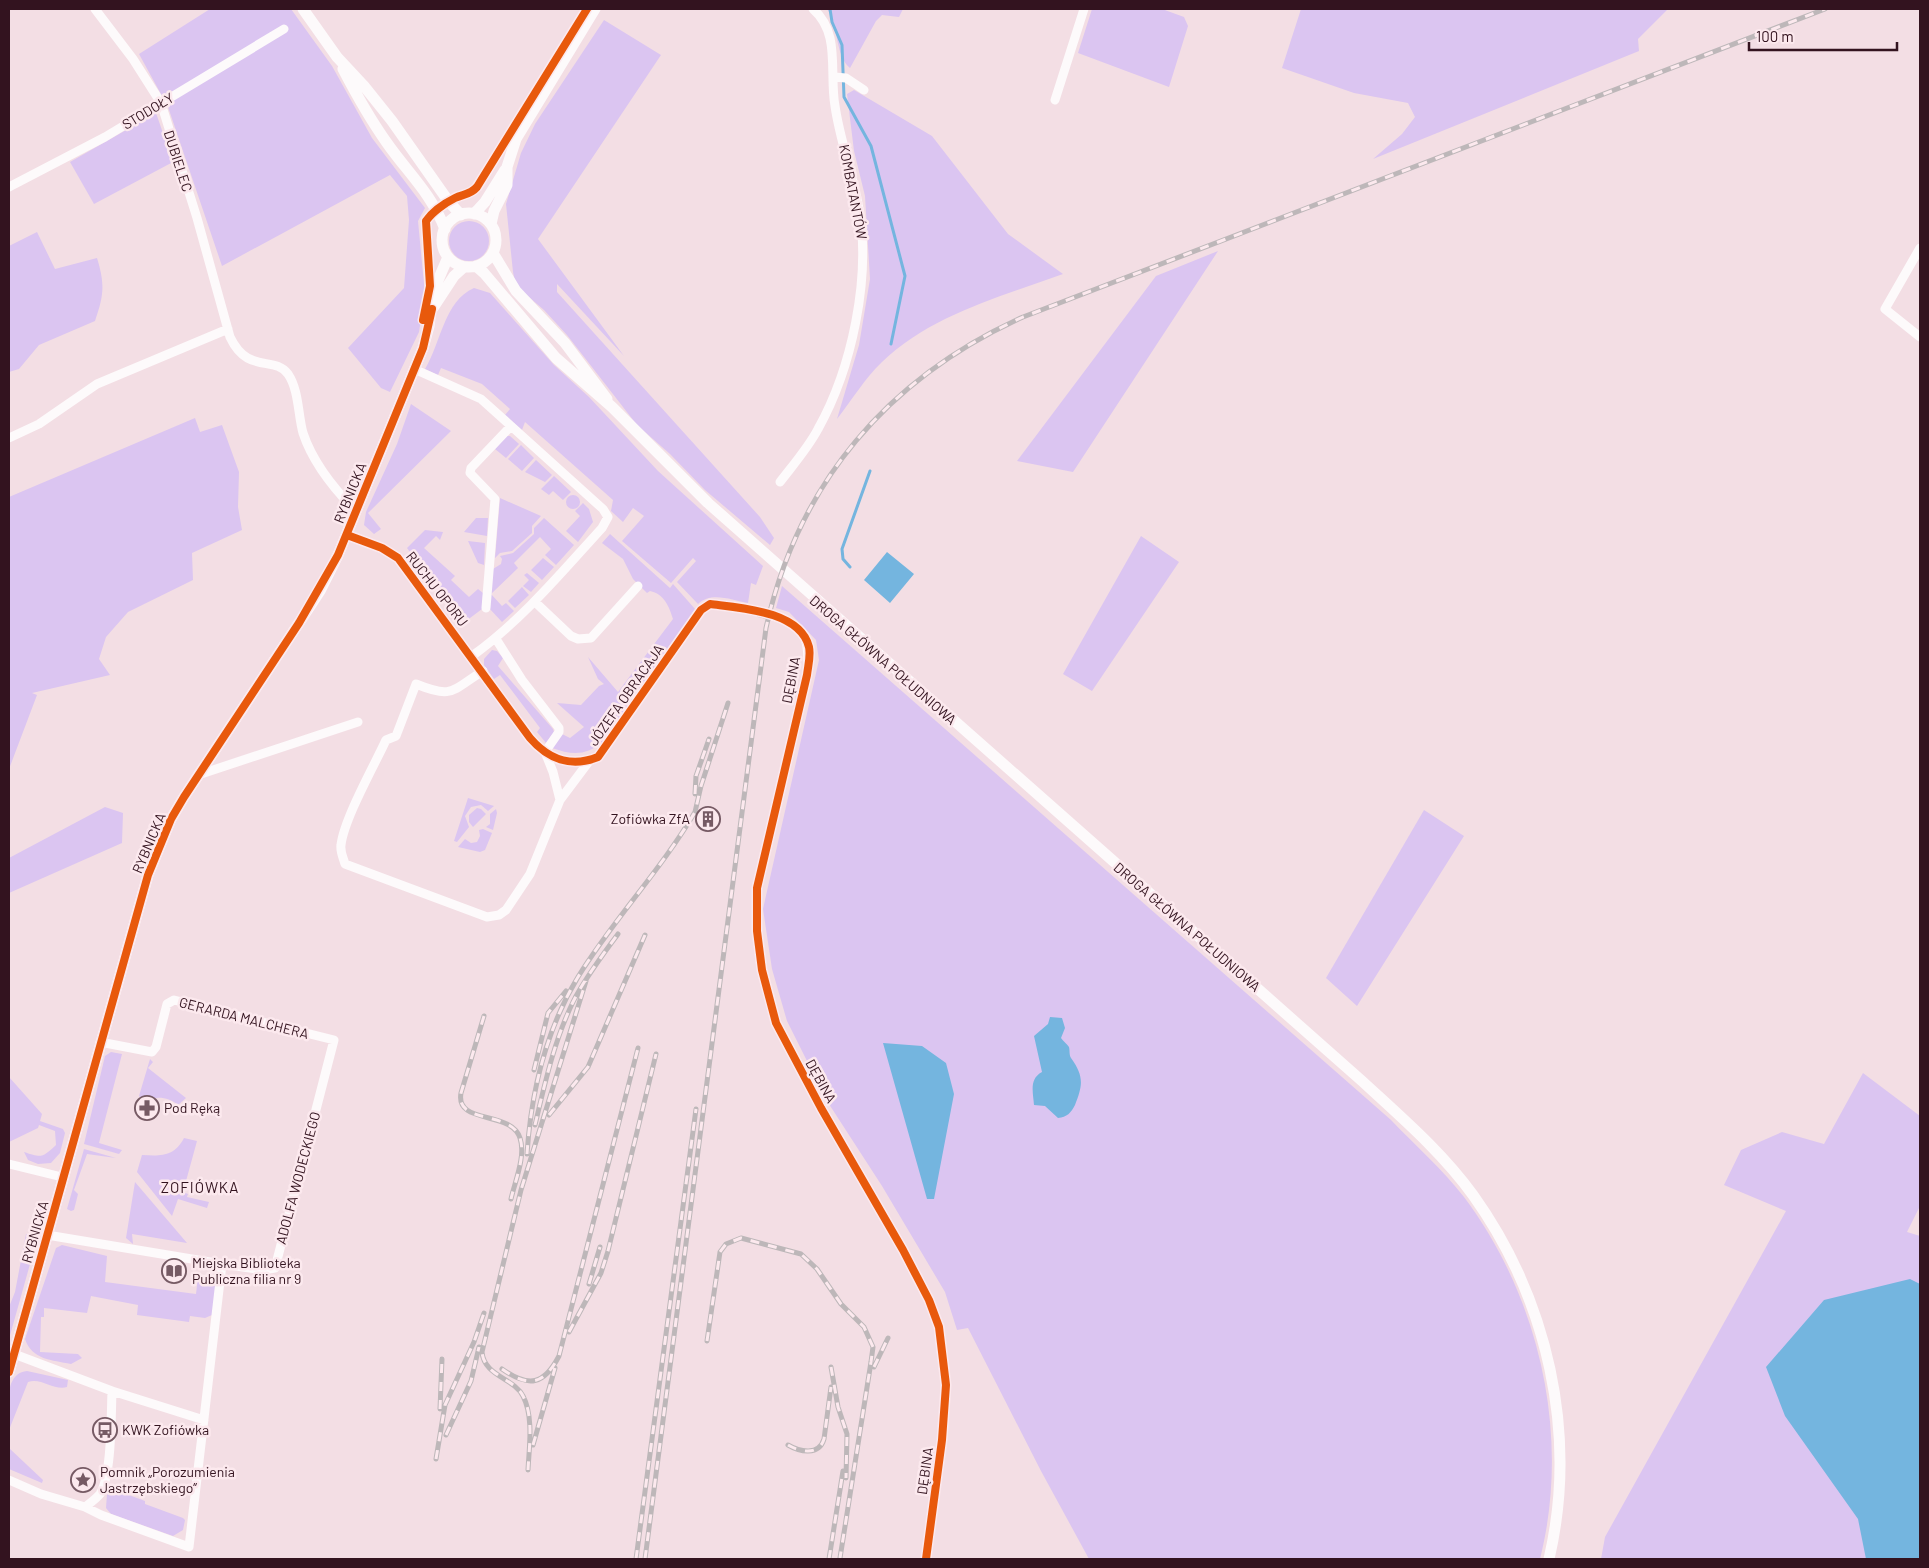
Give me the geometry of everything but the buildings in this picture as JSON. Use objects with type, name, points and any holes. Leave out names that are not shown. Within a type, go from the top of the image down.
[{"type":"main road","points":[[303,9],[337,57],[364,86],[392,121],[461,215]]},
{"type":"main road","points":[[491,224],[494,212],[507,185],[508,167],[514,144],[595,9]]},
{"type":"main road","points":[[337,57],[354,92],[377,129],[428,194],[445,229]]},
{"type":"main road","points":[[474,214],[490,196],[508,167]]},
{"type":"main road","points":[[474,214],[482,216],[491,224],[496,240],[493,253],[485,263],[464,267],[448,257],[442,244],[445,229],[452,220],[461,215],[474,214]]},
{"type":"main road","name":"DROGA GŁÓWNA POŁUDNIOWA","points":[[493,253],[516,291],[565,343],[612,407]]},
{"type":"main road","name":"RYBNICKA","points":[[9,1372],[148,875],[172,819],[198,775],[320,591],[347,535],[426,341],[433,292],[448,257]]},
{"type":"main road","name":"DROGA GŁÓWNA POŁUDNIOWA","points":[[476,266],[484,272],[556,358],[612,407],[745,538],[1412,1126],[1472,1194],[1494,1227],[1516,1267],[1534,1309],[1549,1362],[1558,1415],[1561,1468],[1556,1528],[1549,1559]]},
{"type":"main road","name":"RYBNICKA","points":[[432,309],[454,276],[464,267]]},
{"type":"street","name":"DUBIELEC","points":[[95,9],[133,58],[161,104],[197,218],[228,329],[236,349],[252,362],[282,368],[289,375],[303,432],[310,451],[334,487],[356,511]]},
{"type":"street","name":"KOMBATANTÓW","points":[[780,482],[811,440],[824,416],[852,340],[862,281],[864,246],[862,226],[856,192],[834,105],[839,78],[824,21],[813,9]]},
{"type":"street","points":[[1055,100],[1084,9]]},
{"type":"street","name":"STODOŁY","points":[[9,187],[105,137],[284,29]]},
{"type":"street","points":[[839,78],[864,90]]},
{"type":"street","points":[[1920,248],[1885,309],[1920,337]]},
{"type":"street","points":[[9,438],[39,424],[97,384],[228,329]]},
{"type":"street","points":[[414,370],[481,399],[603,508],[608,517],[602,528],[535,602],[496,638],[472,656]]},
{"type":"street","name":"RUCHU OPORU","points":[[486,608],[495,499],[470,473],[471,468],[511,426]]},
{"type":"street","name":"RUCHU OPORU","points":[[347,535],[382,548],[398,558],[472,656]]},
{"type":"street","points":[[535,602],[571,636],[578,639],[591,638],[638,586]]},
{"type":"street","name":"JÓZEFA OBRACAJA","points":[[472,656],[530,738],[545,752],[556,759],[574,762],[590,760],[598,757],[606,748],[701,610],[710,604],[745,609]]},
{"type":"street","name":"DĘBINA","points":[[772,616],[795,624],[807,640],[810,650],[807,675],[757,888],[756,931],[762,970],[776,1023],[821,1108],[903,1250],[929,1300],[939,1328],[946,1385],[942,1440],[926,1559]]},
{"type":"street","points":[[496,638],[522,680],[559,728],[559,732],[545,752],[554,772],[560,800]]},
{"type":"street","points":[[483,671],[449,693],[438,693],[416,684],[396,736],[386,740],[353,813],[341,844],[341,855],[346,864],[487,917],[499,915],[506,910],[531,872],[560,800],[590,760]]},
{"type":"street","points":[[198,775],[358,722]]},
{"type":"street","name":"GERARDA MALCHERA","points":[[100,1042],[152,1052],[156,1047],[167,1004],[174,1000],[334,1040]]},
{"type":"street","name":"ADOLFA WODECKIEGO","points":[[47,1235],[263,1270],[275,1268],[334,1040]]},
{"type":"street","points":[[9,1164],[62,1177]]},
{"type":"street","points":[[10,1482],[85,1507],[101,1515],[189,1547],[222,1264]]},
{"type":"street","points":[[14,1354],[112,1391],[204,1420]]},
{"type":"street","points":[[85,1507],[100,1494],[106,1479],[112,1391]]},
{"type":"shaded area","points":[[210,9],[291,9],[332,66],[372,138],[425,208],[418,221],[425,294],[419,332],[390,392],[381,388],[348,348],[404,288],[409,220],[407,196],[390,175],[222,266],[168,107],[139,54]]},
{"type":"shaded area","points":[[827,9],[903,9],[899,17],[882,15],[876,21],[850,68],[845,63],[839,49],[834,24]]},
{"type":"shaded area","points":[[1092,9],[1162,9],[1184,17],[1188,26],[1169,87],[1078,53]]},
{"type":"shaded area","points":[[1301,9],[1668,9],[1638,39],[1639,51],[1373,159],[1402,134],[1415,117],[1408,103],[1354,93],[1282,68]]},
{"type":"shaded area","points":[[604,20],[661,55],[538,239],[624,356],[557,284],[557,292],[760,517],[774,538],[770,545],[705,490],[670,454],[637,425],[567,335],[544,310],[516,286],[506,204],[521,153],[535,124]]},
{"type":"shaded area","points":[[854,90],[932,136],[1008,234],[1063,274],[967,309],[922,332],[901,346],[876,368],[837,419],[859,345],[870,279],[865,196],[854,151],[847,94]]},
{"type":"shaded area","points":[[156,113],[173,162],[94,204],[70,162]]},
{"type":"shaded area","points":[[473,221],[480,224],[486,230],[489,241],[488,249],[480,258],[473,261],[465,261],[458,258],[450,249],[449,237],[452,230],[461,222]]},
{"type":"shaded area","points":[[37,232],[55,269],[97,258],[102,283],[100,304],[95,321],[39,345],[19,369],[9,372],[9,246]]},
{"type":"shaded area","points":[[1218,251],[1073,472],[1017,461],[1156,276]]},
{"type":"shaded area","points":[[474,288],[490,293],[554,365],[589,397],[658,471],[763,566],[756,585],[751,583],[748,603],[715,597],[703,600],[698,604],[677,582],[696,561],[693,558],[671,583],[622,541],[644,516],[633,508],[623,522],[611,511],[613,500],[525,422],[522,430],[505,415],[510,409],[482,384],[441,368],[438,375],[425,369],[444,324],[456,302]]},
{"type":"shaded area","points":[[411,404],[451,431],[368,513],[381,529],[374,534],[364,525],[366,512],[397,444]]},
{"type":"shaded area","points":[[195,418],[200,432],[222,425],[239,472],[238,507],[242,530],[192,553],[193,580],[128,612],[106,637],[99,659],[110,675],[32,693],[37,695],[9,769],[9,497]]},
{"type":"shaded area","points":[[507,436],[510,436],[519,444],[506,458],[495,449]]},
{"type":"shaded area","points":[[521,445],[534,458],[522,471],[508,459]]},
{"type":"shaded area","points":[[536,460],[552,475],[545,482],[525,472]]},
{"type":"shaded area","points":[[554,476],[571,492],[563,500],[553,491],[549,495],[541,489]]},
{"type":"shaded area","points":[[573,495],[578,497],[580,502],[578,507],[573,509],[568,507],[566,502],[568,497]]},
{"type":"shaded area","points":[[500,498],[541,516],[532,526],[532,533],[512,551],[500,553],[495,558]]},
{"type":"shaded area","points":[[583,503],[589,509],[593,522],[578,542],[566,531],[580,516],[575,511]]},
{"type":"shaded area","points":[[476,518],[488,518],[487,536],[464,532]]},
{"type":"shaded area","points":[[544,518],[574,545],[556,565],[545,555],[551,549],[540,537],[514,563],[518,568],[491,594],[502,606],[506,603],[514,611],[502,622],[489,608],[493,569],[501,564],[502,559],[500,556],[513,553],[534,534],[534,528]]},
{"type":"shaded area","points":[[425,530],[443,532],[440,540],[436,536],[424,548],[455,576],[451,580],[469,597],[478,589],[483,593],[482,609],[466,621],[421,561],[416,560],[407,548]]},
{"type":"shaded area","points":[[610,534],[670,588],[673,584],[695,609],[602,742],[584,752],[566,752],[552,748],[562,734],[570,738],[584,727],[557,703],[581,705],[599,686],[604,684],[598,679],[588,657],[618,692],[673,619],[668,605],[662,598],[650,591],[647,593],[633,579],[623,559],[602,543]]},
{"type":"shaded area","points":[[1141,536],[1179,562],[1092,691],[1063,674]]},
{"type":"shaded area","points":[[468,541],[485,543],[484,565],[478,563]]},
{"type":"shaded area","points":[[543,558],[554,567],[542,580],[531,570]]},
{"type":"shaded area","points":[[527,573],[539,583],[531,592],[523,586],[529,580],[524,575]]},
{"type":"shaded area","points":[[782,586],[1391,1120],[1438,1167],[1464,1197],[1490,1237],[1512,1279],[1530,1323],[1542,1370],[1550,1417],[1552,1465],[1549,1512],[1540,1559],[1089,1559],[1041,1471],[968,1328],[957,1330],[945,1292],[882,1186],[827,1101],[787,1021],[772,969],[763,909],[819,660],[816,640],[789,612],[776,608]]},
{"type":"shaded area","points":[[522,587],[529,595],[515,608],[508,601]]},
{"type":"shaded area","points":[[492,650],[497,651],[503,658],[498,666],[553,729],[554,732],[546,743],[537,732],[540,728],[500,675],[494,679],[484,665],[484,659]]},
{"type":"shaded area","points":[[468,798],[494,806],[488,811],[481,805],[471,807],[465,816],[469,827],[457,842],[454,841]]},
{"type":"shaded area","points":[[105,807],[123,813],[122,843],[9,893],[9,858]]},
{"type":"shaded area","points":[[477,808],[486,814],[473,827],[469,822],[469,815]]},
{"type":"shaded area","points":[[496,809],[497,813],[493,830],[486,827],[490,824],[490,814]]},
{"type":"shaded area","points":[[1424,810],[1464,836],[1357,1006],[1326,978]]},
{"type":"shaded area","points":[[483,829],[492,833],[485,850],[480,852],[458,847],[465,839],[471,843],[477,842],[480,836],[479,830]]},
{"type":"shaded area","points":[[111,1052],[122,1054],[99,1143],[122,1150],[119,1154],[84,1144],[105,1056]]},
{"type":"shaded area","points":[[150,1059],[153,1062],[148,1068],[186,1098],[178,1105],[170,1100],[161,1098],[144,1101],[139,1096]]},
{"type":"shaded area","points":[[1863,1073],[1920,1116],[1920,1206],[1907,1232],[1920,1236],[1920,1559],[1601,1559],[1605,1537],[1786,1211],[1724,1185],[1741,1150],[1782,1132],[1824,1144]]},
{"type":"shaded area","points":[[9,1077],[42,1114],[40,1121],[63,1129],[65,1133],[60,1153],[51,1163],[38,1164],[28,1160],[24,1152],[38,1156],[44,1155],[56,1145],[55,1131],[39,1125],[38,1128],[9,1142]]},
{"type":"shaded area","points":[[184,1138],[197,1141],[183,1192],[188,1194],[187,1197],[209,1202],[207,1208],[178,1199],[172,1216],[137,1172],[142,1155],[161,1155],[171,1152],[176,1149]]},
{"type":"shaded area","points":[[84,1149],[116,1158],[87,1154],[74,1190],[78,1194],[74,1210],[71,1211],[67,1209]]},
{"type":"shaded area","points":[[135,1182],[187,1243],[132,1234],[133,1244],[126,1238]]},
{"type":"shaded area","points":[[48,1200],[9,1339],[9,1307],[15,1292],[26,1234],[34,1235],[39,1210]]},
{"type":"shaded area","points":[[62,1245],[107,1256],[105,1282],[196,1294],[198,1277],[216,1286],[212,1315],[205,1318],[190,1316],[189,1322],[137,1315],[138,1305],[91,1296],[87,1313],[44,1308],[44,1317],[41,1317],[40,1352],[78,1354],[82,1358],[71,1364],[44,1358],[32,1351],[25,1339],[56,1248]]},
{"type":"shaded area","points":[[27,1371],[68,1380],[67,1387],[57,1387],[38,1381],[28,1382],[9,1430],[8,1405],[10,1386],[19,1373]]},
{"type":"shaded area","points":[[9,1448],[43,1480],[42,1483],[9,1469]]},
{"type":"shaded area","points":[[118,1491],[145,1501],[145,1504],[183,1518],[185,1520],[183,1530],[173,1536],[111,1514],[106,1508],[107,1494]]},
{"type":"water","points":[[887,552],[914,574],[890,603],[864,580]]},
{"type":"water","points":[[1050,1017],[1062,1018],[1065,1028],[1061,1038],[1069,1047],[1070,1057],[1078,1070],[1081,1081],[1080,1092],[1075,1105],[1066,1116],[1058,1118],[1045,1106],[1034,1105],[1033,1095],[1033,1082],[1042,1072],[1034,1036],[1048,1024]]},
{"type":"water","points":[[883,1043],[922,1046],[946,1063],[954,1094],[934,1199],[927,1199]]},
{"type":"water","points":[[1910,1279],[1920,1284],[1920,1559],[1866,1559],[1858,1519],[1785,1416],[1766,1367],[1824,1300]]},
{"type":"waterway","points":[[830,9],[832,22],[842,45],[844,97],[871,146],[905,276],[891,344]]},
{"type":"waterway","points":[[850,567],[843,559],[842,549],[870,471]]},
{"type":"tunnel","points":[[745,609],[772,616]]},
{"type":"railway","points":[[645,1559],[766,628],[781,576],[801,527],[826,482],[856,441],[891,404],[930,371],[975,342],[1023,317],[1825,9]]},
{"type":"railway","points":[[527,1154],[536,1085],[557,1018],[578,977],[606,935],[667,854],[695,812],[701,786],[728,703]]},
{"type":"railway","points":[[695,794],[696,776],[709,739]]},
{"type":"railway","points":[[535,1125],[551,1062],[566,1017],[583,984],[618,934]]},
{"type":"railway","points":[[549,1115],[588,1067],[645,935]]},
{"type":"railway","points":[[528,1470],[530,1423],[529,1413],[523,1396],[513,1385],[493,1372],[484,1360],[482,1352],[521,1190],[586,981]]},
{"type":"railway","points":[[534,1070],[548,1013],[566,991]]},
{"type":"railway","points":[[484,1016],[461,1093],[461,1103],[466,1110],[496,1120],[515,1129],[520,1138],[522,1145],[521,1160],[511,1199]]},
{"type":"railway","points":[[502,1369],[520,1379],[535,1380],[548,1373],[559,1356],[638,1048]]},
{"type":"railway","points":[[569,1332],[601,1273],[608,1251],[656,1054]]},
{"type":"railway","points":[[636,1559],[696,1109]]},
{"type":"railway","points":[[707,1341],[720,1252],[726,1244],[741,1238],[801,1254],[817,1269],[841,1304],[864,1327],[873,1347],[840,1558]]},
{"type":"railway","points":[[589,1284],[600,1247]]},
{"type":"railway","points":[[436,1459],[445,1405],[474,1342],[484,1313]]},
{"type":"railway","points":[[874,1367],[888,1338]]},
{"type":"railway","points":[[446,1435],[471,1381],[479,1347]]},
{"type":"railway","points":[[440,1409],[442,1359]]},
{"type":"railway","points":[[831,1367],[838,1407],[847,1434],[846,1478]]},
{"type":"railway","points":[[533,1445],[555,1368]]},
{"type":"railway","points":[[788,1445],[803,1451],[809,1451],[818,1448],[822,1444],[831,1387]]},
{"type":"railway","points":[[829,1559],[843,1471]]},
{"type":"cycle path","points":[[423,320],[430,286],[426,221],[443,205],[472,192],[477,187],[587,9]]},
{"type":"cycle path","points":[[9,1372],[148,875],[171,819],[184,797],[299,623],[338,555],[423,348],[432,309]]},
{"type":"cycle path","points":[[347,535],[382,548],[398,558],[530,738],[544,751],[561,760],[579,762],[598,757],[701,610],[710,604],[737,607],[768,614],[794,626],[803,635],[810,650],[807,675],[757,888],[757,931],[762,970],[776,1023],[821,1108],[903,1250],[929,1300],[939,1327],[946,1385],[942,1440],[926,1559]]},
{"type":"place","name":"Zofiówka ZfA","points":[[708,819]]},
{"type":"place","name":"Pod Ręką","points":[[147,1108]]},
{"type":"place","name":"Miejska Biblioteka Publiczna filia nr 9","points":[[174,1271]]},
{"type":"place","name":"KWK Zofiówka","points":[[105,1430]]},
{"type":"place","name":"Pomnik „Porozumienia Jastrzębskiego”","points":[[83,1480]]},
{"type":"district","name":"ZOFIÓWKA","points":[[200,1188]]}]
